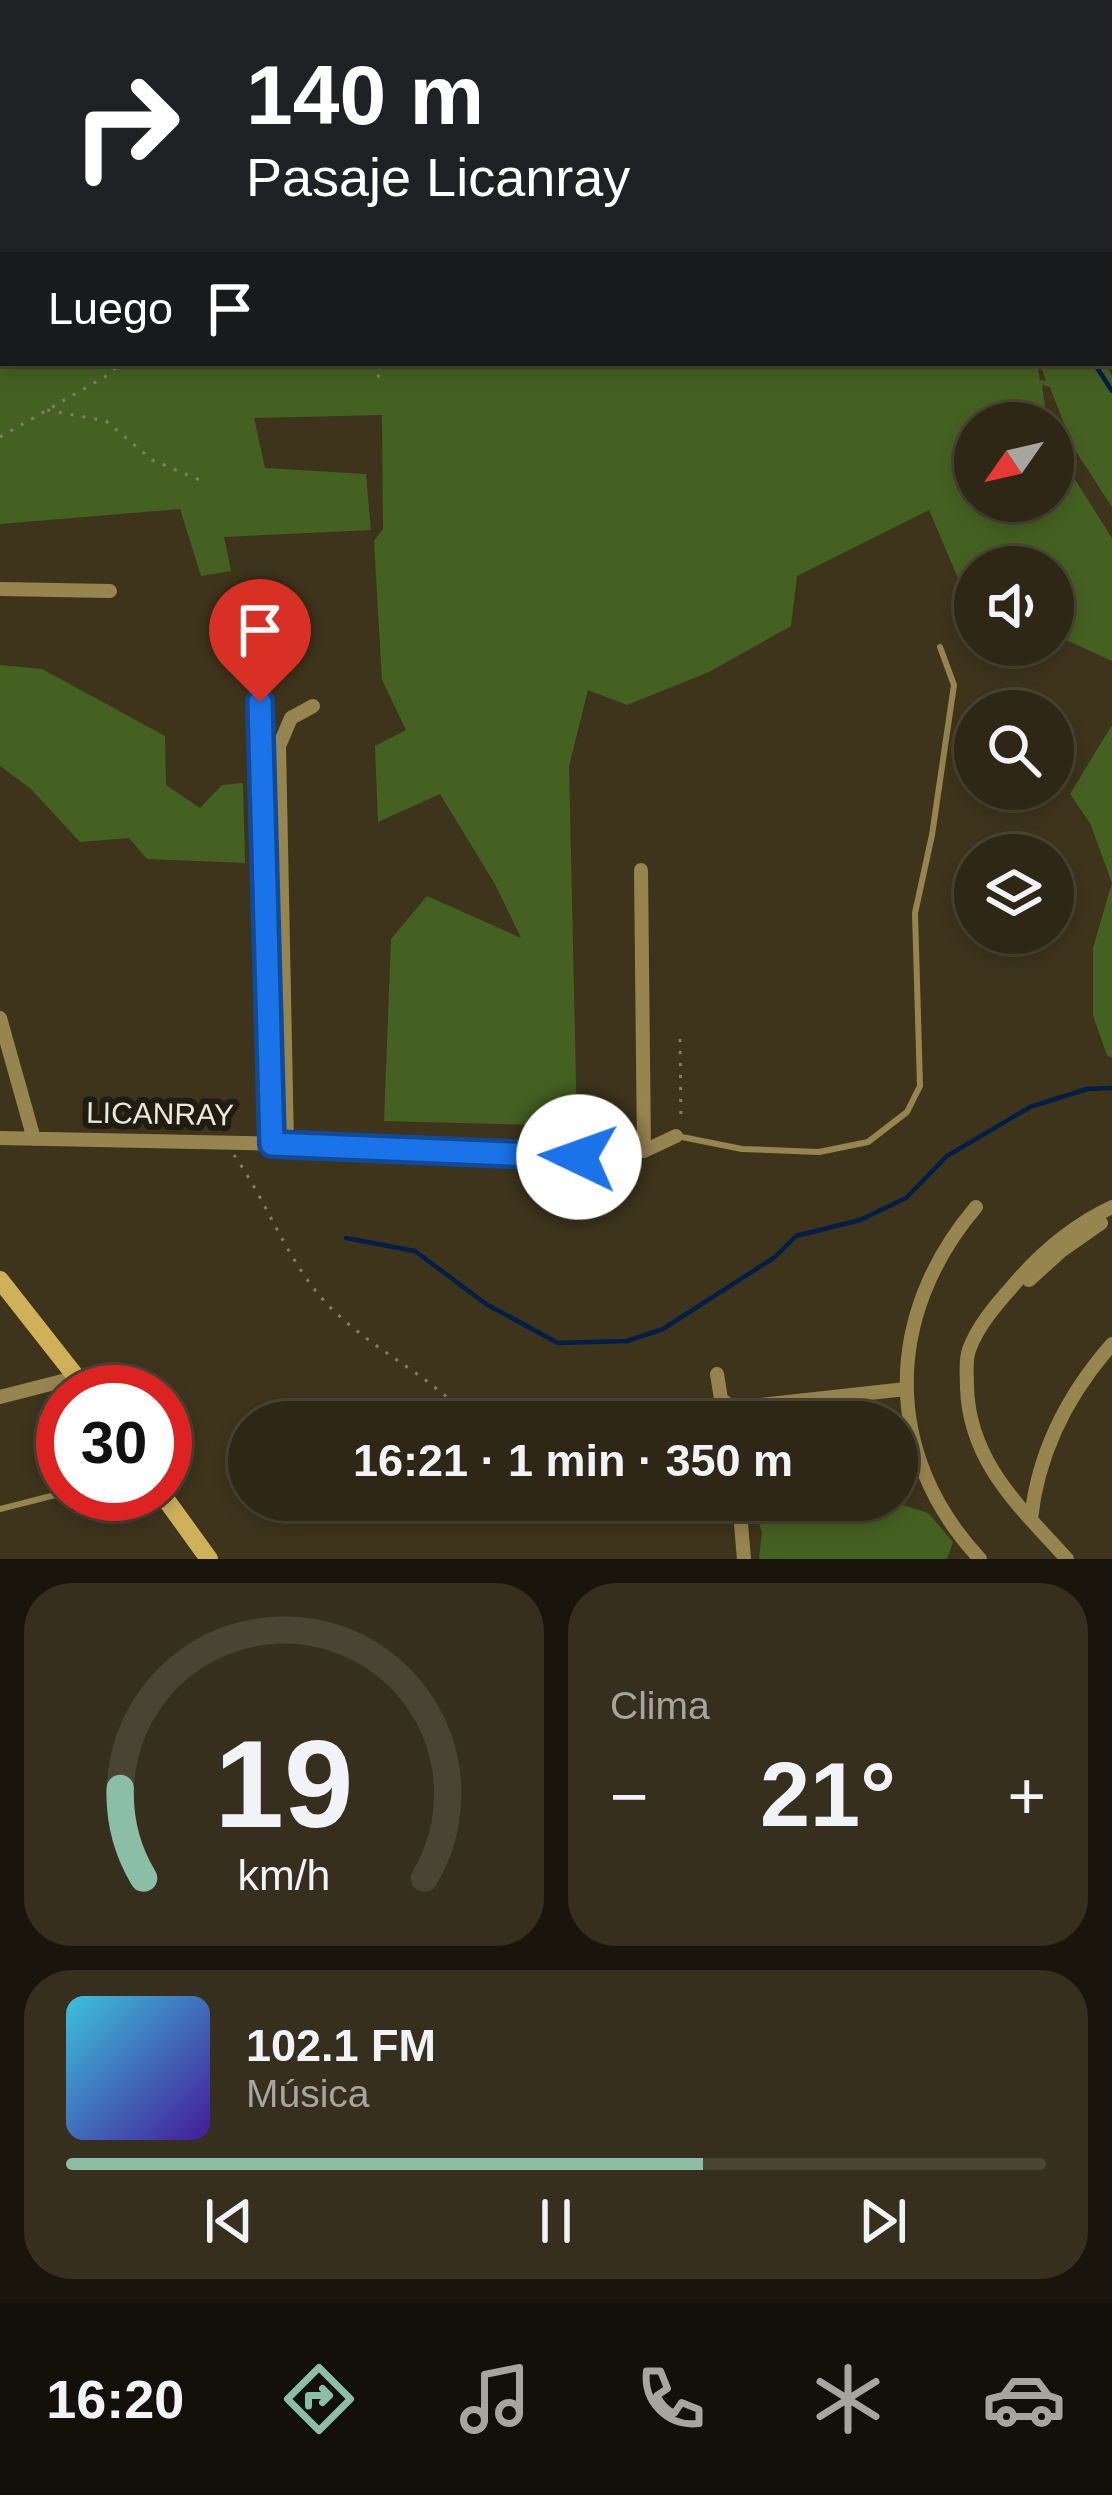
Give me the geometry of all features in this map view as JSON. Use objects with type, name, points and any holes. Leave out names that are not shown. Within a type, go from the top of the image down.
[{"type":"street","points":[[0,589],[110,591]]},
{"type":"street","points":[[260,702],[279,1144]]},
{"type":"street","points":[[279,1144],[279,746],[291,718],[313,706]]},
{"type":"street","points":[[641,870],[644,1151]]},
{"type":"street","points":[[0,1018],[34,1139]]},
{"type":"street","name":"LICANRAY","points":[[0,1138],[579,1157],[644,1151],[676,1136]]},
{"type":"street","points":[[976,1207],[950,1240],[919,1305],[908,1346],[906,1389],[910,1429],[929,1485],[953,1527],[980,1559]]},
{"type":"street","points":[[1067,1559],[1005,1493],[979,1446],[969,1411],[970,1350],[1017,1280],[1070,1231],[1112,1207]]},
{"type":"street","points":[[967,1374],[995,1323],[1025,1285],[1061,1251],[1112,1217]]},
{"type":"street","points":[[0,1280],[68,1365]]},
{"type":"street","points":[[1030,1519],[1050,1438],[1082,1381],[1112,1344]]},
{"type":"street","points":[[1030,1519],[1065,1426],[1112,1358]]},
{"type":"street","points":[[718,1374],[722,1401]]},
{"type":"street","points":[[826,1401],[906,1389]]},
{"type":"street","points":[[0,1397],[36,1391]]},
{"type":"street","points":[[179,1521],[203,1558]]},
{"type":"street","points":[[741,1521],[744,1559]]},
{"type":"lane","points":[[676,1136],[742,1149],[820,1152],[868,1142],[907,1112],[920,1085],[915,913],[932,836],[954,685],[940,647]]},
{"type":"lane","points":[[0,1509],[36,1500]]},
{"type":"path","points":[[0,437],[118,366]]},
{"type":"path","points":[[376,366],[380,386]]},
{"type":"path","points":[[47,410],[106,421],[152,460],[207,483]]},
{"type":"path","points":[[676,1136],[681,1124],[680,1039]]},
{"type":"path","points":[[220,1143],[241,1165],[300,1269],[331,1308],[451,1401]]},
{"type":"green space","points":[[0,366],[1038,366],[1040,380],[1046,381],[1041,366],[1107,366],[1112,376],[1112,507],[1074,449],[1074,402],[1056,402],[1050,387],[1042,385],[1044,402],[954,402],[954,522],[1074,522],[1074,478],[1112,538],[1112,661],[1074,644],[1074,546],[954,546],[954,569],[929,510],[797,576],[791,626],[709,672],[627,705],[588,690],[569,766],[577,1126],[384,1121],[391,939],[427,896],[521,938],[495,884],[440,794],[378,822],[375,746],[406,730],[382,680],[374,541],[383,529],[382,415],[254,418],[265,468],[366,474],[371,530],[224,537],[231,571],[201,576],[180,509],[0,524]]},
{"type":"green space","points":[[0,665],[42,669],[165,736],[166,785],[200,808],[222,785],[243,783],[245,863],[147,859],[129,838],[80,842],[31,789],[0,766]]},
{"type":"green space","points":[[1112,725],[1112,883],[1090,823],[1074,800],[1074,787]]},
{"type":"green space","points":[[1112,883],[1112,1058],[1093,1016],[1093,948]]},
{"type":"green space","points":[[918,1510],[928,1513],[953,1542],[947,1559],[759,1559],[758,1521],[918,1521]]},
{"type":"waterway","points":[[1096,366],[1112,391]]},
{"type":"waterway","points":[[346,1238],[415,1251],[486,1304],[558,1343],[627,1341],[663,1329],[775,1257],[796,1236],[860,1220],[906,1198],[947,1156],[1030,1107],[1087,1089],[1112,1088]]},
{"type":"route","points":[[260,702],[272,1144],[579,1157]]}]
